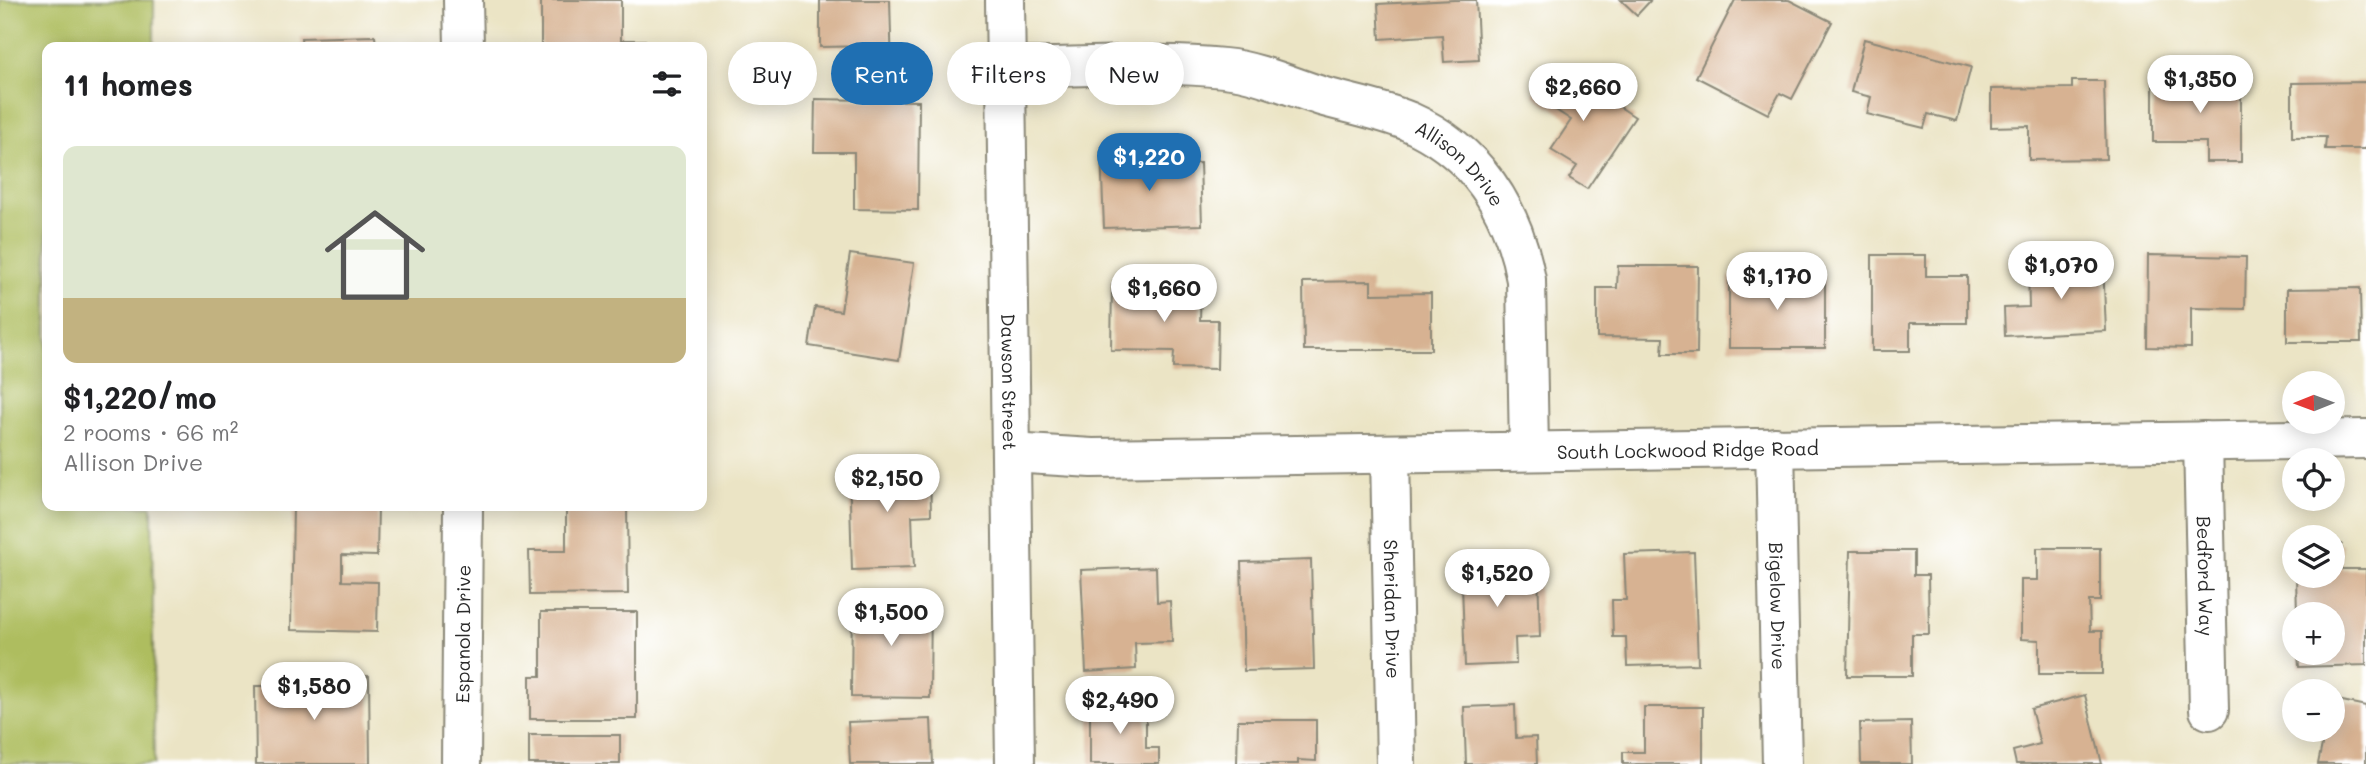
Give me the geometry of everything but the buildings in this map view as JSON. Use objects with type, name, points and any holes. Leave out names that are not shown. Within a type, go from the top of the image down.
[{"type":"street","points":[[463,0],[464,42]]},
{"type":"street","name":"Dawson Street","points":[[1006,0],[1006,42]]},
{"type":"street","name":"Allison Drive","points":[[1071,66],[1185,65],[1228,68],[1406,121],[1443,140],[1479,172],[1503,206],[1522,256],[1526,280],[1529,450]]},
{"type":"street","name":"Dawson Street","points":[[1006,105],[1015,764]]},
{"type":"street","name":"South Lockwood Ridge Road","points":[[1011,453],[1092,458],[1390,455],[1529,450],[2366,439]]},
{"type":"street","name":"Bedford Way","points":[[2203,441],[2208,710]]},
{"type":"street","name":"Bigelow Drive","points":[[1775,447],[1782,764]]},
{"type":"street","name":"Sheridan Drive","points":[[1390,455],[1396,764]]},
{"type":"street","name":"Espanola Drive","points":[[461,764],[463,511]]},
{"type":"green space","points":[[0,0],[154,0],[154,42],[42,42],[42,511],[152,511],[154,764],[0,764]]}]
